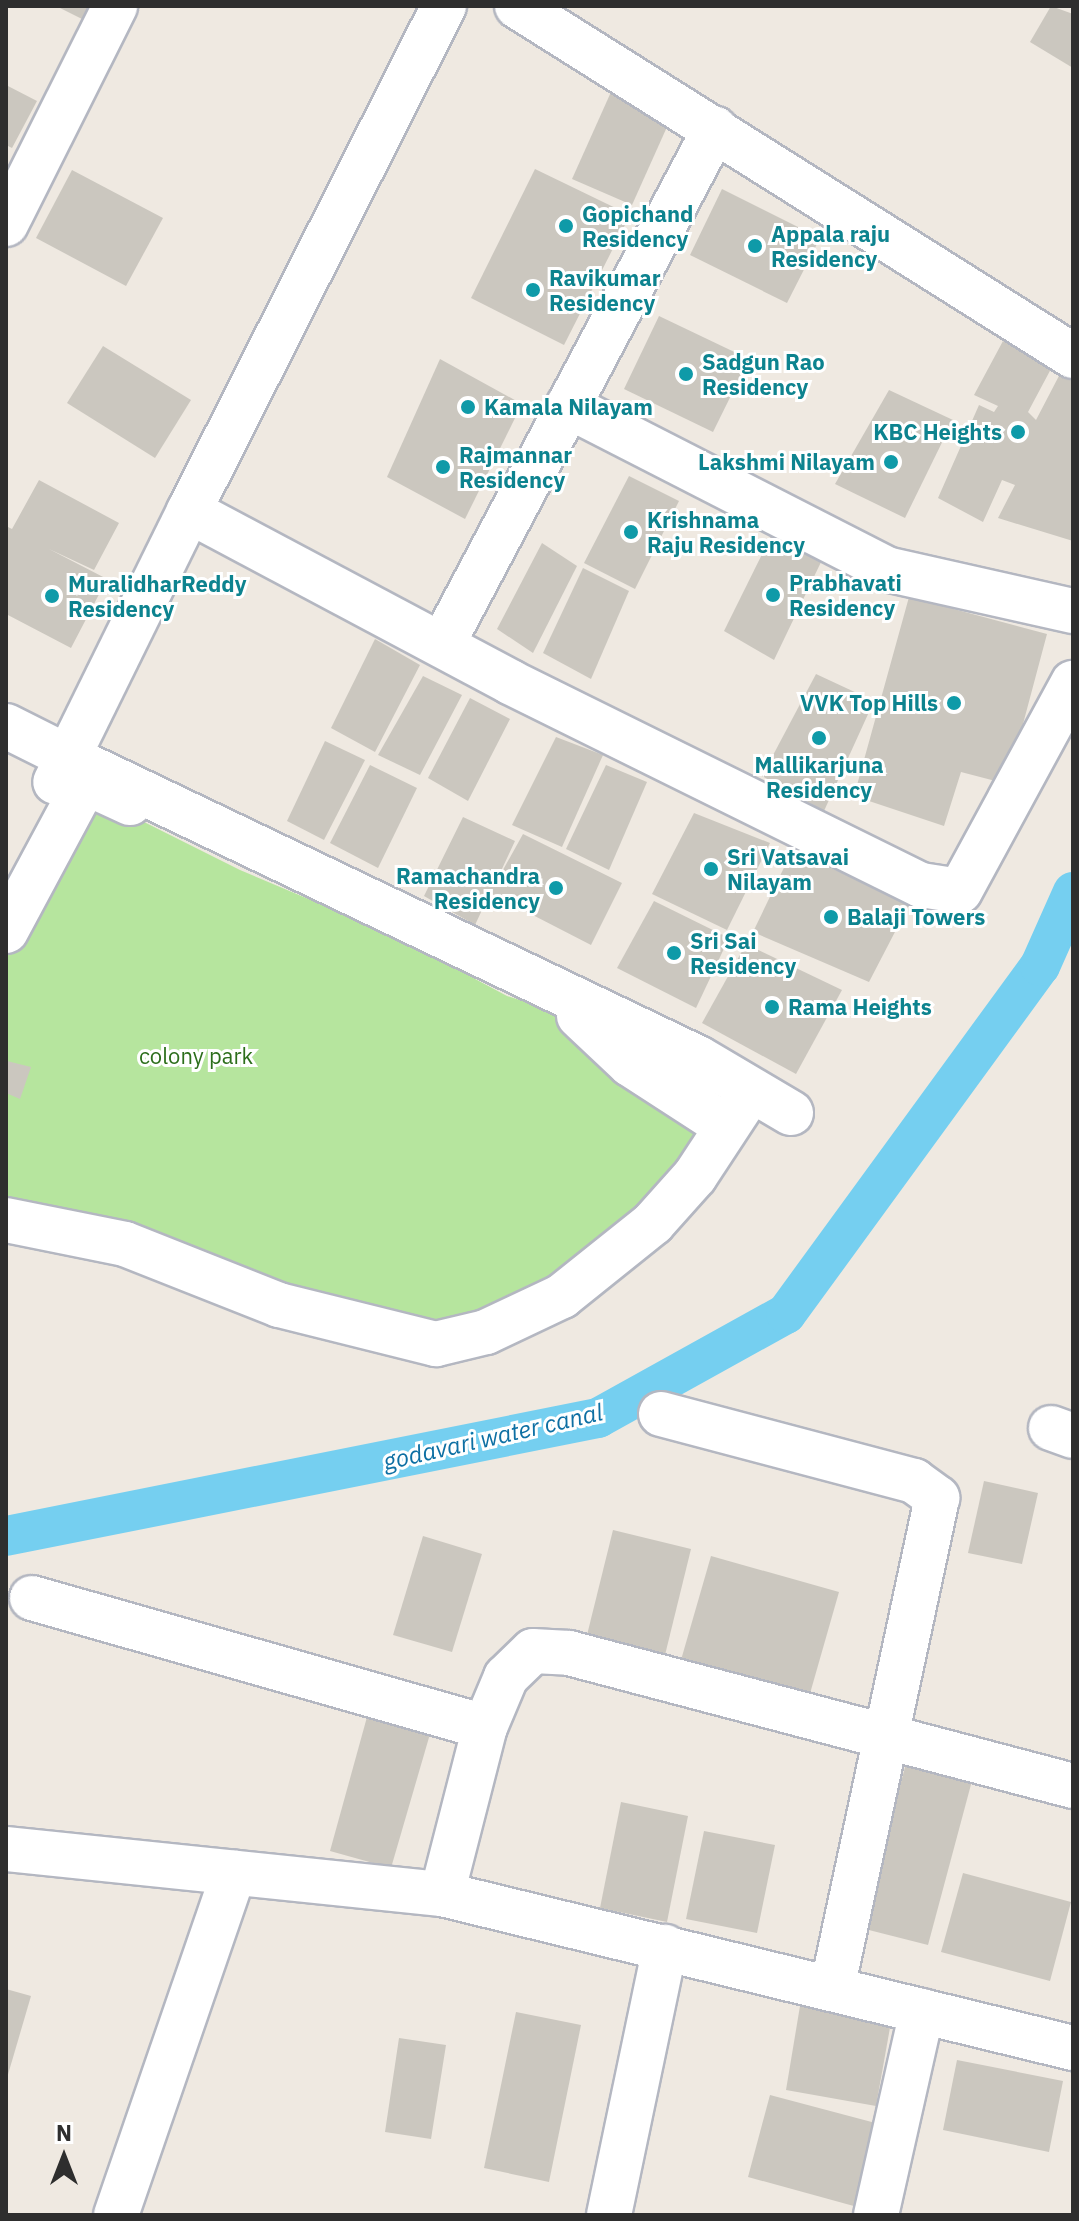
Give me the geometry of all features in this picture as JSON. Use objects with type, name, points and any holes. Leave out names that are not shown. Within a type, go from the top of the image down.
[{"type":"street","points":[[6,224],[115,6]]},
{"type":"street","points":[[6,881],[444,6]]},
{"type":"street","points":[[517,6],[1073,356]]},
{"type":"street","points":[[442,645],[715,129]]},
{"type":"street","points":[[568,406],[886,569],[1073,611]]},
{"type":"street","points":[[189,511],[442,645],[921,885],[960,891],[1073,683]]},
{"type":"street","points":[[6,726],[698,1058],[791,1113]]},
{"type":"street","points":[[6,931],[91,785],[272,877],[577,1015],[630,1064],[726,1126]]},
{"type":"street","points":[[6,1220],[125,1244],[279,1305],[436,1344],[486,1332],[562,1296],[653,1223],[751,1091]]},
{"type":"street","points":[[661,1414],[914,1481],[937,1498],[888,1742],[832,1989]]},
{"type":"street","points":[[32,1598],[485,1727]]},
{"type":"street","points":[[442,1894],[485,1727],[506,1677],[533,1651],[569,1653],[888,1742],[1073,1786]]},
{"type":"street","points":[[6,1849],[442,1894],[1073,2048]]},
{"type":"street","points":[[116,2215],[234,1873]]},
{"type":"street","points":[[609,2215],[665,1947]]},
{"type":"street","points":[[876,2215],[922,2011]]},
{"type":"green space","name":"colony park","points":[[86,793],[240,870],[389,933],[507,996],[573,1017],[717,1128],[564,1286],[437,1328],[6,1204],[6,948]]},
{"type":"building","points":[[56,6],[91,6],[84,20]]},
{"type":"building","points":[[1051,6],[1073,14],[1073,68],[1030,42]]},
{"type":"building","points":[[6,85],[37,101],[12,148],[6,145]]},
{"type":"building","name":"Gopichand Residency","points":[[611,92],[671,118],[632,205],[572,179]]},
{"type":"building","points":[[535,169],[630,215],[564,345],[471,298]]},
{"type":"building","points":[[72,170],[163,218],[126,286],[36,238]]},
{"type":"building","name":"Appala raju Residency","points":[[722,189],[820,238],[787,303],[690,255]]},
{"type":"building","name":"Sadgun Rao Residency","points":[[659,316],[749,359],[713,432],[624,389]]},
{"type":"building","name":"KBC Heights","points":[[1003,341],[1052,367],[1028,412],[1036,420],[1061,372],[1073,379],[1073,541],[998,518],[1015,485],[1002,480],[983,522],[938,498],[979,405],[994,412],[998,406],[974,395]]},
{"type":"building","points":[[103,346],[191,400],[155,458],[67,403]]},
{"type":"building","points":[[440,359],[522,404],[465,519],[387,477]]},
{"type":"building","name":"Lakshmi Nilayam","points":[[889,390],[953,420],[905,518],[835,484]]},
{"type":"building","name":"Krishnama Raju Residency","points":[[629,476],[679,501],[635,589],[584,563]]},
{"type":"building","points":[[39,480],[119,523],[94,570],[49,549],[107,579],[71,648],[6,614],[6,526],[12,529]]},
{"type":"building","name":"Prabhavati Residency","points":[[771,536],[822,560],[774,660],[724,631]]},
{"type":"building","points":[[542,543],[577,566],[533,653],[497,629]]},
{"type":"building","points":[[583,568],[629,591],[591,679],[543,653]]},
{"type":"building","name":"VVK Top Hills","points":[[909,597],[1047,634],[1007,784],[961,772],[944,826],[854,796]]},
{"type":"building","points":[[375,639],[420,665],[375,752],[331,728]]},
{"type":"building","name":"Mallikarjuna Residency","points":[[816,674],[874,701],[824,811],[762,776]]},
{"type":"building","points":[[423,676],[462,695],[420,775],[378,755]]},
{"type":"building","points":[[470,698],[510,719],[468,801],[428,778]]},
{"type":"building","points":[[556,737],[603,755],[562,847],[512,825]]},
{"type":"building","points":[[325,741],[365,760],[324,840],[287,821]]},
{"type":"building","points":[[370,765],[417,788],[378,868],[330,843]]},
{"type":"building","points":[[606,765],[647,782],[609,870],[566,849]]},
{"type":"building","name":"Sri Vatsavai Nilayam","points":[[694,813],[770,843],[727,930],[652,894]]},
{"type":"building","points":[[463,817],[515,841],[494,886],[523,834],[622,883],[591,945],[490,893],[475,925],[424,896]]},
{"type":"building","name":"Balaji Towers","points":[[792,851],[910,903],[869,982],[753,932]]},
{"type":"building","name":"Sri Sai Residency","points":[[654,901],[729,938],[696,1008],[617,968]]},
{"type":"building","name":"Rama Heights","points":[[746,944],[842,990],[796,1074],[702,1023]]},
{"type":"building","points":[[7,1061],[31,1067],[20,1099],[6,1093]]},
{"type":"building","points":[[984,1481],[1038,1493],[1022,1564],[968,1553]]},
{"type":"building","points":[[613,1530],[691,1549],[665,1655],[587,1635]]},
{"type":"building","points":[[423,1536],[482,1554],[452,1652],[393,1635]]},
{"type":"building","points":[[711,1556],[839,1592],[809,1697],[681,1660]]},
{"type":"building","points":[[367,1717],[430,1734],[391,1868],[330,1851]]},
{"type":"building","points":[[907,1760],[973,1777],[928,1945],[861,1928]]},
{"type":"building","points":[[621,1802],[688,1816],[667,1922],[600,1908]]},
{"type":"building","points":[[704,1831],[775,1845],[757,1933],[686,1919]]},
{"type":"building","points":[[963,1873],[1071,1902],[1050,1981],[941,1952]]},
{"type":"building","points":[[6,1989],[31,1996],[7,2078],[6,2077]]},
{"type":"building","points":[[800,2006],[891,2022],[876,2106],[786,2090]]},
{"type":"building","points":[[516,2012],[581,2025],[549,2182],[484,2168]]},
{"type":"building","points":[[399,2038],[446,2045],[431,2139],[385,2132]]},
{"type":"building","points":[[957,2060],[1063,2081],[1049,2152],[943,2130]]},
{"type":"building","points":[[770,2095],[883,2125],[861,2208],[748,2177]]},
{"type":"waterway","name":"godavari water canal","points":[[6,1536],[598,1418],[786,1314],[1040,966],[1073,892]]},
{"type":"place","name":"Gopichand Residency","points":[[566,226]]},
{"type":"place","name":"Appala raju Residency","points":[[755,246]]},
{"type":"place","name":"Ravikumar Residency","points":[[533,290]]},
{"type":"place","name":"Sadgun Rao Residency","points":[[686,374]]},
{"type":"place","name":"Kamala Nilayam","points":[[468,407]]},
{"type":"place","name":"KBC Heights","points":[[1018,432]]},
{"type":"place","name":"Lakshmi Nilayam","points":[[891,462]]},
{"type":"place","name":"Rajmannar Residency","points":[[443,467]]},
{"type":"place","name":"Krishnama Raju Residency","points":[[631,532]]},
{"type":"place","name":"Prabhavati Residency","points":[[773,595]]},
{"type":"place","name":"MuralidharReddy Residency","points":[[52,596]]},
{"type":"place","name":"VVK Top Hills","points":[[954,703]]},
{"type":"place","name":"Mallikarjuna Residency","points":[[819,738]]},
{"type":"place","name":"Sri Vatsavai Nilayam","points":[[711,869]]},
{"type":"place","name":"Ramachandra Residency","points":[[556,888]]},
{"type":"place","name":"Balaji Towers","points":[[831,917]]},
{"type":"place","name":"Sri Sai Residency","points":[[674,953]]},
{"type":"place","name":"Rama Heights","points":[[772,1007]]}]
